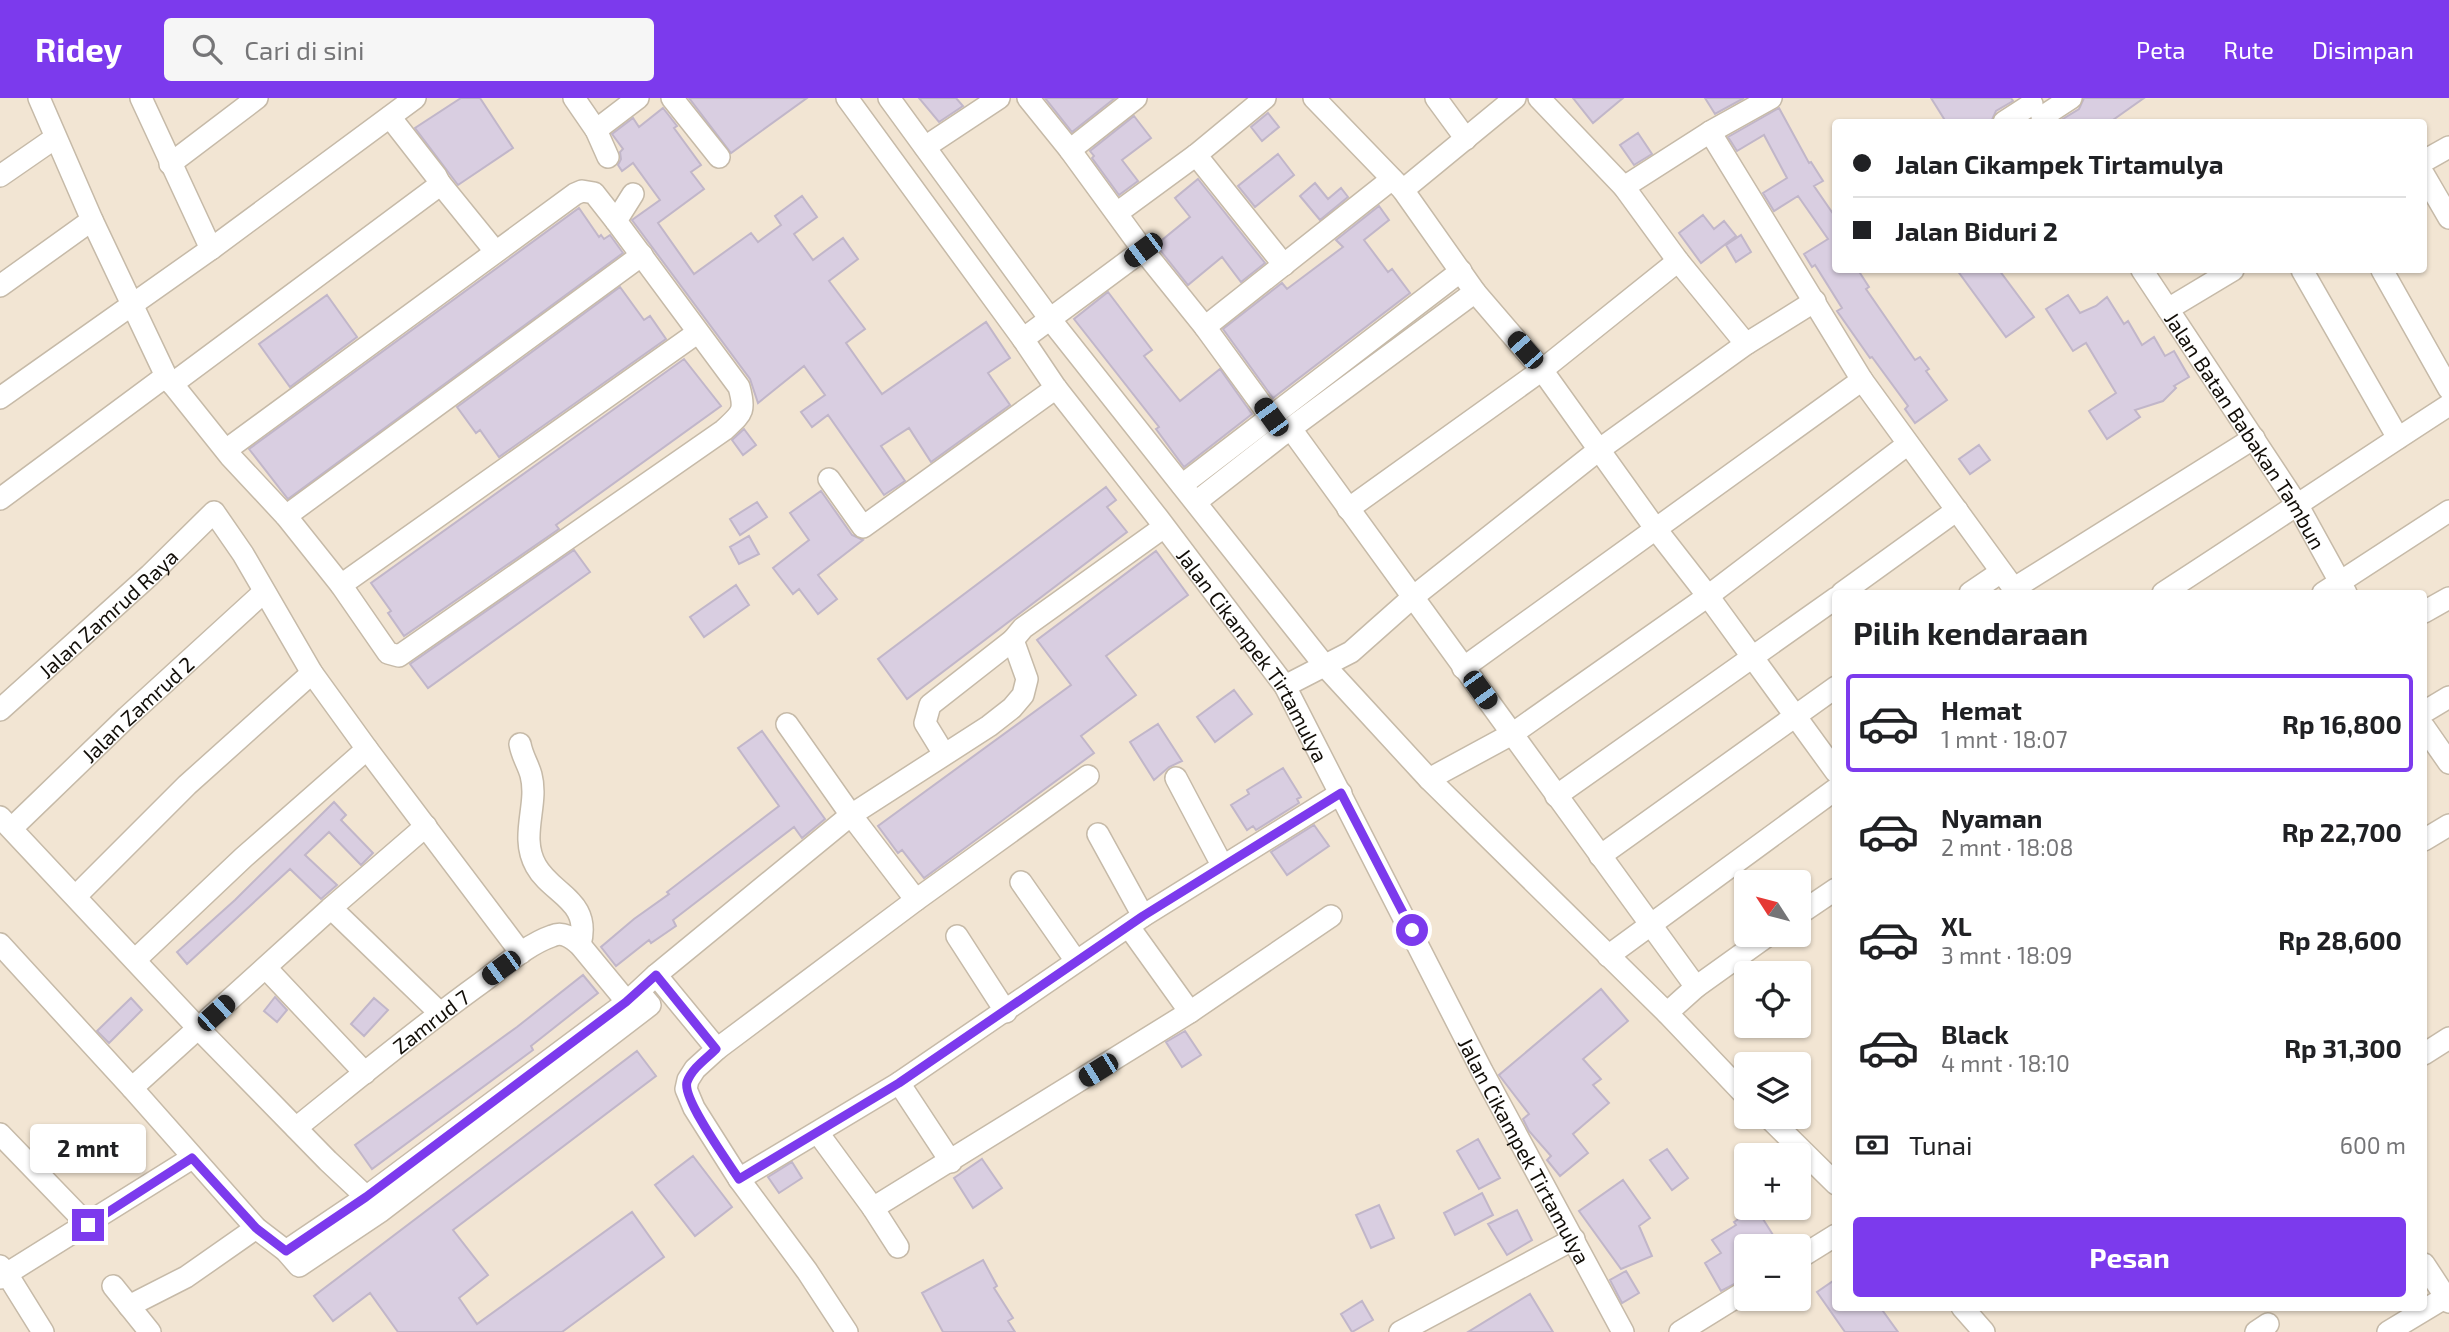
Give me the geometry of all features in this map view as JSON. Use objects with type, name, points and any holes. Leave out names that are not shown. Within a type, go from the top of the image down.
[{"type":"street","points":[[38,98],[131,305],[169,380],[226,450],[286,516],[341,585],[388,653],[399,656],[724,430],[743,411],[744,403],[738,387],[616,220],[594,193],[582,191],[495,251],[226,450]]},
{"type":"street","points":[[141,98],[211,249]]},
{"type":"street","points":[[170,164],[257,98]]},
{"type":"street","points":[[574,98],[596,130],[608,157]]},
{"type":"street","points":[[596,130],[638,98]]},
{"type":"street","points":[[672,98],[719,157]]},
{"type":"street","name":"Jalan Cikampek Tirtamulya","points":[[847,98],[1056,388],[1285,686],[1482,1071],[1623,1332]]},
{"type":"street","points":[[889,98],[1050,319],[1325,666],[1429,779],[1667,1013],[1734,1083]]},
{"type":"street","points":[[925,147],[999,98]]},
{"type":"street","points":[[1028,98],[1070,150],[1143,250],[1348,509],[1696,987]]},
{"type":"street","points":[[1070,150],[1136,98]]},
{"type":"street","points":[[1117,214],[1196,155],[1265,98]]},
{"type":"street","points":[[1314,98],[1397,184],[1475,292],[1542,370],[1655,528],[1832,766]]},
{"type":"street","points":[[1436,98],[1466,139]]},
{"type":"street","points":[[1205,327],[1283,265],[1466,139],[1515,98]]},
{"type":"street","points":[[1539,98],[1625,187],[1678,261],[1746,344]]},
{"type":"street","points":[[1625,187],[1710,132],[1770,98]]},
{"type":"street","points":[[2012,119],[2071,98]]},
{"type":"street","points":[[0,398],[211,249],[400,105],[439,182],[495,251]]},
{"type":"street","points":[[1710,132],[1863,380],[2011,584]]},
{"type":"street","points":[[0,176],[55,138]]},
{"type":"street","points":[[2427,159],[2449,147]]},
{"type":"street","points":[[1196,155],[1283,265]]},
{"type":"street","points":[[2427,180],[2449,218]]},
{"type":"street","points":[[0,499],[419,201],[437,187],[439,182]]},
{"type":"street","points":[[616,220],[633,194]]},
{"type":"street","points":[[0,286],[92,220]]},
{"type":"street","points":[[1023,339],[1143,250]]},
{"type":"street","points":[[286,516],[642,255]]},
{"type":"street","points":[[1348,509],[1542,370],[1678,261]]},
{"type":"street","points":[[1282,427],[1461,271]]},
{"type":"street","name":"Jalan Batan Babakan Tambun","points":[[2144,273],[2298,506],[2337,590]]},
{"type":"street","points":[[2168,309],[2228,273]]},
{"type":"street","points":[[2304,273],[2398,438]]},
{"type":"street","points":[[2384,273],[2449,389]]},
{"type":"street","points":[[944,754],[925,723],[930,705],[1013,640],[1023,628],[1161,522],[1189,493],[1475,292]]},
{"type":"street","points":[[1285,686],[1345,656],[1362,644],[1413,597],[1600,449],[1746,344],[1815,301]]},
{"type":"street","points":[[341,585],[696,333]]},
{"type":"street","points":[[1463,668],[1863,380]]},
{"type":"street","points":[[829,479],[863,527],[1056,388]]},
{"type":"street","points":[[2168,590],[2449,405]]},
{"type":"street","points":[[1984,590],[2011,584],[2254,438]]},
{"type":"street","points":[[1429,779],[1512,734],[1708,596],[1908,443]]},
{"type":"street","points":[[1846,590],[1957,510]]},
{"type":"street","points":[[2337,590],[2449,511]]},
{"type":"street","name":"Jalan Zamrud Raya","points":[[0,710],[150,575],[214,513],[243,554],[264,592]]},
{"type":"street","points":[[264,592],[312,673],[367,750],[522,953]]},
{"type":"street","name":"Jalan Zamrud 2","points":[[6,822],[127,717],[264,592]]},
{"type":"street","points":[[2427,610],[2449,598]]},
{"type":"street","points":[[1556,796],[1832,601]]},
{"type":"street","points":[[0,944],[256,1228],[286,1251],[374,1204],[633,997],[656,975],[852,815],[989,726],[1012,708],[1023,695],[1027,679],[1013,640]]},
{"type":"street","points":[[76,896],[187,786],[312,673]]},
{"type":"street","points":[[1600,856],[1832,690]]},
{"type":"street","points":[[2427,710],[2449,697]]},
{"type":"street","points":[[787,724],[916,900]]},
{"type":"street","points":[[2428,741],[2449,763]]},
{"type":"street","points":[[520,744],[531,775],[532,796],[528,823],[533,862],[579,914],[584,933],[580,945],[633,997]]},
{"type":"street","points":[[135,960],[244,857],[367,750]]},
{"type":"street","points":[[846,1332],[807,1271],[739,1179],[694,1108],[686,1089],[688,1080],[695,1069],[716,1049],[1088,776]]},
{"type":"street","points":[[1176,778],[1222,866]]},
{"type":"street","points":[[1608,956],[1832,792]]},
{"type":"street","points":[[739,1179],[899,1083],[1006,1012],[1076,961],[1341,793]]},
{"type":"street","points":[[6,822],[199,1029],[374,1204]]},
{"type":"street","points":[[2427,838],[2449,825]]},
{"type":"street","points":[[132,1088],[426,826]]},
{"type":"street","points":[[1098,834],[1136,922],[1190,1012]]},
{"type":"street","points":[[1021,883],[1076,961]]},
{"type":"street","points":[[1811,906],[1832,891]]},
{"type":"street","points":[[331,908],[440,1013]]},
{"type":"street","points":[[873,1208],[1190,1012],[1331,916]]},
{"type":"street","name":"Zamrud 7","points":[[296,1128],[440,1013],[522,953],[553,935],[572,937],[580,945]]},
{"type":"street","points":[[957,936],[1006,1012]]},
{"type":"street","points":[[1667,1013],[1696,987],[1752,947]]},
{"type":"street","points":[[266,968],[365,1073]]},
{"type":"street","points":[[656,975],[716,1049]]},
{"type":"street","points":[[2427,1052],[2449,1038]]},
{"type":"street","points":[[899,1083],[951,1162]]},
{"type":"street","points":[[1780,1129],[1832,1180]]},
{"type":"street","points":[[818,1133],[898,1247]]},
{"type":"street","points":[[0,1134],[88,1225]]},
{"type":"street","points":[[43,1332],[2,1273],[88,1225],[192,1158]]},
{"type":"street","points":[[129,1306],[186,1277],[256,1228]]},
{"type":"street","points":[[1811,1251],[1832,1238]]},
{"type":"street","points":[[1401,1332],[1574,1239]]},
{"type":"street","points":[[2427,1268],[2448,1299],[2427,1311]]},
{"type":"street","points":[[113,1286],[150,1332]]},
{"type":"street","points":[[1680,1332],[1734,1298]]},
{"type":"street","points":[[1966,1311],[1984,1332]]},
{"type":"street","points":[[2388,1332],[2426,1311]]},
{"type":"building","points":[[461,98],[480,98],[513,148],[458,185],[415,128]]},
{"type":"building","points":[[689,98],[807,98],[731,153]]},
{"type":"building","points":[[919,98],[956,98],[963,106],[939,122]]},
{"type":"building","points":[[1045,98],[1115,98],[1072,132]]},
{"type":"building","points":[[1573,98],[1623,98],[1593,123]]},
{"type":"building","points":[[1705,98],[1744,98],[1715,114]]},
{"type":"building","points":[[1931,98],[2011,98],[2013,101],[1996,111],[1992,119],[1944,119]]},
{"type":"building","points":[[2084,98],[2144,98],[2114,119],[2063,119],[2079,109]]},
{"type":"building","points":[[663,108],[701,165],[691,172],[704,189],[658,223],[694,274],[751,233],[758,242],[781,225],[775,216],[802,196],[817,217],[794,234],[813,260],[843,238],[858,259],[829,281],[865,329],[846,343],[882,394],[986,322],[1010,358],[988,373],[1010,405],[931,462],[909,428],[881,446],[905,481],[884,495],[828,415],[812,427],[801,412],[825,395],[804,366],[758,403],[750,379],[632,220],[660,200],[633,163],[622,171],[618,165],[623,149],[612,134],[633,118],[639,127]]},
{"type":"building","points":[[1779,108],[1809,163],[1811,162],[1823,181],[1814,186],[1832,212],[1832,273],[1860,273],[1869,287],[1866,289],[1915,360],[1920,357],[1929,369],[1926,371],[1947,400],[1915,423],[1905,409],[1908,406],[1837,311],[1842,308],[1815,265],[1812,267],[1804,254],[1828,239],[1798,196],[1774,211],[1763,193],[1787,178],[1764,135],[1737,151],[1728,137]]},
{"type":"building","points":[[1268,113],[1279,127],[1262,141],[1251,127]]},
{"type":"building","points":[[1134,116],[1151,138],[1122,160],[1138,181],[1119,195],[1092,158],[1094,156],[1090,151]]},
{"type":"building","points":[[1638,133],[1652,154],[1634,165],[1620,145]]},
{"type":"building","points":[[1278,154],[1294,175],[1255,207],[1238,186]]},
{"type":"building","points":[[1198,179],[1265,263],[1241,282],[1222,257],[1188,285],[1156,245],[1190,217],[1175,198]]},
{"type":"building","points":[[1315,183],[1328,199],[1341,188],[1348,197],[1320,220],[1300,196]]},
{"type":"building","points":[[1379,206],[1389,220],[1364,240],[1388,272],[1392,269],[1410,293],[1273,398],[1223,329],[1282,283],[1287,289],[1343,247],[1336,240]]},
{"type":"building","points":[[579,208],[599,237],[601,235],[604,239],[610,235],[623,253],[288,499],[249,449]]},
{"type":"building","points":[[1703,215],[1714,229],[1724,221],[1736,236],[1701,263],[1679,233]]},
{"type":"building","points":[[1741,235],[1751,252],[1736,262],[1726,245]]},
{"type":"building","points":[[1959,273],[2001,273],[2034,317],[2006,337]]},
{"type":"building","points":[[620,287],[644,320],[650,316],[666,339],[499,457],[480,430],[476,433],[457,407]]},
{"type":"building","points":[[1108,292],[1152,350],[1144,356],[1180,401],[1220,369],[1252,414],[1184,467],[1156,429],[1159,427],[1074,319]]},
{"type":"building","points":[[327,295],[357,337],[290,387],[259,344]]},
{"type":"building","points":[[2068,295],[2080,313],[2096,306],[2107,297],[2124,324],[2128,321],[2142,345],[2154,337],[2165,356],[2174,351],[2189,377],[2174,386],[2176,388],[2163,401],[2135,410],[2140,417],[2107,439],[2089,411],[2116,393],[2086,343],[2073,351],[2046,309]]},
{"type":"building","points":[[684,359],[721,406],[556,525],[559,529],[404,636],[388,613],[391,611],[371,583]]},
{"type":"building","points":[[744,429],[756,445],[743,455],[732,440]]},
{"type":"building","points":[[1979,445],[1990,460],[1970,474],[1959,459]]},
{"type":"building","points":[[1106,487],[1116,500],[1107,507],[1127,532],[907,699],[878,659]]},
{"type":"building","points":[[821,491],[852,535],[863,540],[818,575],[837,599],[818,614],[799,589],[793,594],[773,568],[809,540],[790,513]]},
{"type":"building","points":[[757,502],[767,517],[740,535],[730,519]]},
{"type":"building","points":[[749,536],[759,554],[739,564],[730,547]]},
{"type":"building","points":[[574,550],[590,572],[428,688],[410,664]]},
{"type":"building","points":[[1156,551],[1188,595],[1106,656],[1136,695],[1081,736],[1094,753],[924,878],[902,850],[898,853],[878,826],[1071,685],[1037,640]]},
{"type":"building","points":[[736,585],[749,605],[704,637],[690,617]]},
{"type":"building","points":[[1234,690],[1252,714],[1215,742],[1197,717]]},
{"type":"building","points":[[1158,724],[1182,761],[1169,767],[1154,780],[1130,742]]},
{"type":"building","points":[[762,731],[825,819],[802,838],[794,827],[673,920],[676,926],[651,943],[649,940],[616,966],[601,947],[669,894],[667,892],[779,806],[738,748]]},
{"type":"building","points":[[1283,768],[1301,797],[1297,799],[1299,803],[1256,830],[1253,826],[1247,830],[1231,805],[1249,794],[1247,790]]},
{"type":"building","points":[[334,802],[346,815],[341,820],[373,853],[361,865],[329,832],[305,855],[337,885],[321,899],[290,869],[187,964],[177,952],[235,900]]},
{"type":"building","points":[[1314,825],[1329,846],[1287,875],[1271,852]]},
{"type":"building","points":[[583,975],[598,993],[531,1046],[533,1050],[372,1169],[355,1145],[517,1027]]},
{"type":"building","points":[[1601,989],[1628,1021],[1583,1059],[1601,1079],[1593,1085],[1609,1103],[1573,1134],[1588,1153],[1560,1176],[1547,1160],[1551,1156],[1529,1131],[1523,1119],[1529,1114],[1499,1075]]},
{"type":"building","points":[[275,997],[287,1010],[277,1022],[264,1011]]},
{"type":"building","points":[[131,998],[142,1010],[109,1043],[97,1031]]},
{"type":"building","points":[[374,998],[388,1010],[364,1036],[351,1024]]},
{"type":"building","points":[[1185,1031],[1201,1055],[1182,1067],[1166,1042]]},
{"type":"building","points":[[637,1051],[656,1076],[453,1230],[488,1275],[459,1298],[477,1324],[632,1212],[664,1257],[562,1332],[398,1332],[370,1293],[333,1321],[314,1296]]},
{"type":"building","points":[[1478,1139],[1500,1178],[1479,1189],[1457,1151]]},
{"type":"building","points":[[1667,1149],[1688,1178],[1672,1190],[1650,1160]]},
{"type":"building","points":[[693,1156],[732,1207],[695,1236],[655,1185]]},
{"type":"building","points":[[982,1159],[1002,1188],[973,1208],[954,1178]]},
{"type":"building","points":[[792,1162],[802,1178],[779,1193],[768,1177]]},
{"type":"building","points":[[1623,1180],[1650,1218],[1639,1226],[1652,1256],[1621,1269],[1579,1211]]},
{"type":"building","points":[[1482,1193],[1493,1215],[1455,1235],[1444,1213]]},
{"type":"building","points":[[1379,1205],[1394,1238],[1371,1248],[1356,1215]]},
{"type":"building","points":[[1517,1210],[1532,1240],[1507,1255],[1488,1224]]},
{"type":"building","points":[[1764,1220],[1772,1234],[1734,1234],[1734,1284],[1721,1291],[1705,1263],[1721,1253],[1712,1240],[1736,1225],[1734,1222]]},
{"type":"building","points":[[983,1260],[997,1286],[994,1288],[1013,1318],[1008,1321],[1015,1332],[943,1332],[922,1293]]},
{"type":"building","points":[[1626,1271],[1639,1293],[1622,1303],[1610,1280]]},
{"type":"building","points":[[1832,1282],[1832,1311],[1883,1311],[1898,1332],[1845,1332],[1817,1292]]},
{"type":"building","points":[[1530,1294],[1553,1332],[1468,1332]]},
{"type":"building","points":[[1362,1301],[1373,1320],[1352,1332],[1341,1314]]},
{"type":"route","points":[[88,1225],[192,1158],[256,1228],[286,1251],[388,1181],[626,1002],[656,975],[716,1049],[695,1069],[686,1089],[694,1108],[739,1179],[899,1083],[1143,916],[1341,793],[1412,930]]}]
